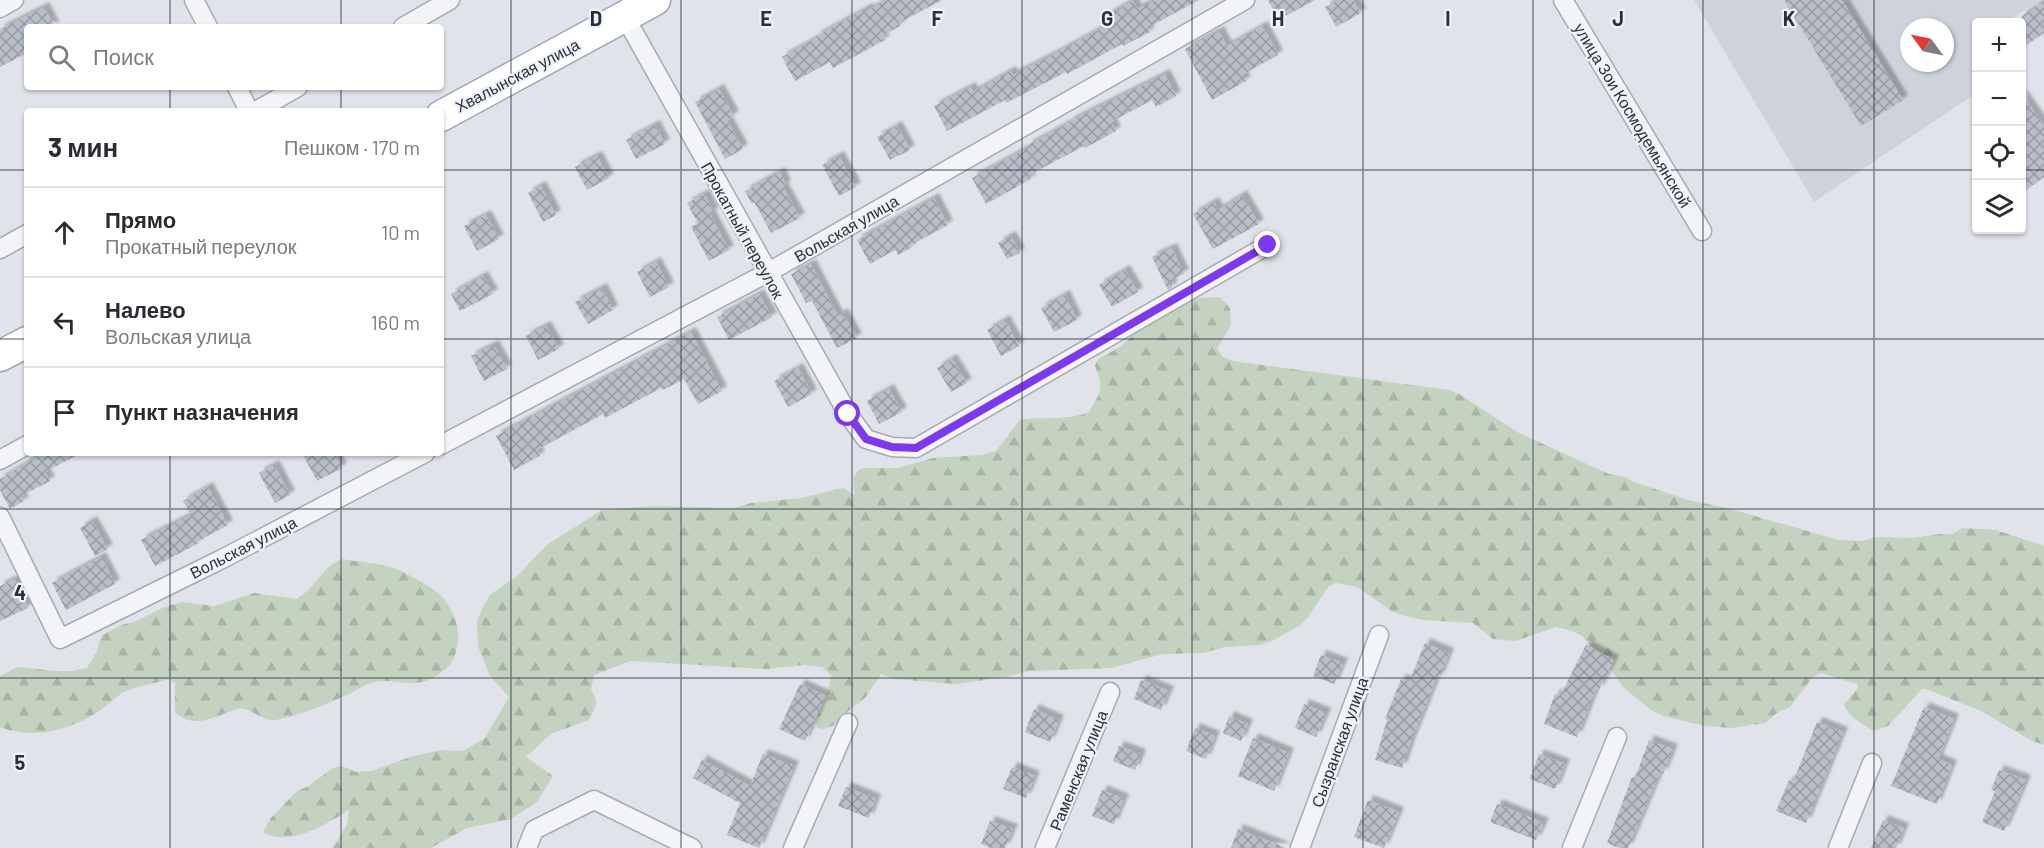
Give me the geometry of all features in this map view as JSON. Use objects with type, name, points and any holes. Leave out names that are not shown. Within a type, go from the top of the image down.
[{"type":"main road","name":"Хвалынская улица","points":[[444,114],[655,0]]},
{"type":"main road","points":[[0,356],[24,344]]},
{"type":"street","points":[[0,8],[14,0]]},
{"type":"street","points":[[194,0],[206,24]]},
{"type":"street","points":[[408,24],[450,0]]},
{"type":"street","name":"Вольская улица","points":[[444,443],[767,273],[1245,0]]},
{"type":"street","name":"улица Зои Космодемьянской","points":[[1563,0],[1702,231]]},
{"type":"street","name":"Прокатный переулок","points":[[625,17],[767,273],[848,414],[866,439],[892,447],[916,448],[1268,245]]},
{"type":"street","points":[[238,90],[248,108]]},
{"type":"street","points":[[261,108],[293,90]]},
{"type":"street","points":[[0,249],[24,236]]},
{"type":"street","points":[[0,460],[24,447]]},
{"type":"street","name":"Вольская улица","points":[[0,517],[60,639],[222,559],[397,460],[413,456]]},
{"type":"street","name":"Сызранская улица","points":[[1300,848],[1379,635]]},
{"type":"street","name":"Раменская улица","points":[[1046,848],[1110,692]]},
{"type":"street","points":[[794,848],[848,723]]},
{"type":"street","points":[[1572,848],[1617,737]]},
{"type":"street","points":[[1838,848],[1872,763]]},
{"type":"street","points":[[527,848],[534,830],[594,800],[692,848]]},
{"type":"shaded area","points":[[1694,0],[2039,0],[2013,18],[1972,18],[1972,96],[1814,202]]},
{"type":"green space","points":[[1220,297],[1230,308],[1231,325],[1217,349],[1223,357],[1233,361],[1449,390],[1459,394],[1519,433],[1609,474],[1625,477],[1688,500],[1727,508],[1839,540],[1863,541],[1876,537],[1912,538],[1952,534],[1962,528],[1996,530],[2044,546],[2044,745],[2032,741],[1981,711],[1926,689],[1922,689],[1888,726],[1874,731],[1852,717],[1844,704],[1858,688],[1857,684],[1821,673],[1812,678],[1790,707],[1777,713],[1765,723],[1732,728],[1705,726],[1663,716],[1651,710],[1623,687],[1601,656],[1582,636],[1572,631],[1556,627],[1515,641],[1493,639],[1473,623],[1423,620],[1405,616],[1393,612],[1357,587],[1336,583],[1329,586],[1299,626],[1270,642],[1225,647],[1203,653],[1163,654],[1111,668],[1028,671],[1007,677],[955,684],[894,679],[881,674],[866,697],[842,716],[835,725],[824,729],[817,728],[816,716],[828,692],[831,676],[823,667],[803,665],[766,669],[631,661],[594,675],[591,690],[596,705],[589,720],[551,734],[526,757],[553,776],[537,802],[511,819],[467,828],[431,848],[332,848],[347,825],[349,810],[330,822],[295,836],[273,836],[263,832],[271,818],[297,791],[307,787],[333,768],[342,766],[356,772],[372,771],[413,756],[442,750],[463,751],[485,738],[509,697],[490,676],[478,646],[477,621],[485,603],[491,594],[516,577],[548,544],[602,510],[654,506],[734,508],[751,503],[801,498],[843,488],[855,495],[853,479],[858,470],[898,468],[933,458],[982,455],[996,451],[1020,420],[1070,417],[1088,413],[1100,391],[1100,381],[1095,366],[1098,359],[1120,347],[1151,318],[1186,299]]},
{"type":"green space","points":[[343,559],[396,569],[428,586],[443,598],[458,629],[456,653],[444,671],[418,683],[381,681],[371,683],[314,709],[276,720],[265,719],[242,709],[206,720],[191,721],[183,718],[175,713],[175,683],[169,679],[124,692],[98,712],[62,729],[25,733],[0,727],[0,676],[18,667],[54,671],[87,668],[97,651],[102,635],[181,602],[215,606],[254,593],[297,599],[328,567]]},
{"type":"building","points":[[887,0],[942,0],[899,23],[900,26],[882,36],[885,40],[833,68],[830,62],[795,81],[782,57],[817,38],[816,36]]},
{"type":"building","points":[[1155,0],[1199,0],[1147,28],[1150,32],[1006,103],[1005,100],[947,131],[934,106],[971,87],[973,92],[1011,71],[1013,75],[1056,53],[1111,23],[1107,15],[1133,1],[1137,9]]},
{"type":"building","points":[[1268,0],[1315,0],[1278,20]]},
{"type":"building","points":[[1339,0],[1353,0],[1361,13],[1336,27],[1325,7]]},
{"type":"building","points":[[1784,0],[1842,0],[1903,100],[1861,126]]},
{"type":"building","points":[[2044,0],[2044,33],[2026,45],[2026,18],[2022,16]]},
{"type":"building","points":[[44,7],[53,24],[24,24],[24,55],[0,67],[0,29]]},
{"type":"building","points":[[1263,26],[1278,55],[1242,75],[1246,81],[1212,100],[1185,49],[1219,31],[1227,46]]},
{"type":"building","points":[[1165,74],[1176,96],[1156,107],[1152,100],[1111,122],[1116,131],[1029,175],[1031,179],[986,204],[972,178],[1029,147],[1028,145],[1070,121]]},
{"type":"building","points":[[719,89],[734,116],[727,120],[743,149],[725,159],[695,102]]},
{"type":"building","points":[[2026,100],[2044,126],[2044,177],[2026,190]]},
{"type":"building","points":[[655,125],[665,144],[636,159],[626,140]]},
{"type":"building","points":[[897,126],[910,150],[890,160],[877,137]]},
{"type":"building","points":[[597,156],[609,178],[587,190],[575,167]]},
{"type":"building","points":[[839,156],[856,187],[839,196],[822,165]]},
{"type":"building","points":[[780,172],[786,185],[783,187],[800,218],[771,233],[754,202],[752,204],[745,191]]},
{"type":"building","points":[[541,186],[556,215],[543,222],[528,193]]},
{"type":"building","points":[[704,194],[714,212],[710,214],[729,250],[709,261],[691,227],[698,223],[687,203]]},
{"type":"building","points":[[1242,195],[1259,224],[1213,249],[1193,214],[1214,202],[1218,210]]},
{"type":"building","points":[[934,198],[948,225],[911,245],[912,247],[898,255],[895,250],[870,264],[857,240]]},
{"type":"building","points":[[486,215],[499,239],[477,251],[464,226]]},
{"type":"building","points":[[1011,236],[1020,253],[1007,259],[998,243]]},
{"type":"building","points":[[1172,248],[1184,274],[1172,279],[1172,287],[1168,290],[1152,257]]},
{"type":"building","points":[[656,262],[669,287],[650,297],[637,272]]},
{"type":"building","points":[[811,264],[838,316],[843,313],[857,338],[837,348],[812,301],[806,303],[791,274]]},
{"type":"building","points":[[1125,270],[1138,292],[1112,307],[1099,285]]},
{"type":"building","points":[[483,276],[493,294],[460,311],[451,294]]},
{"type":"building","points":[[602,288],[613,310],[588,324],[575,302]]},
{"type":"building","points":[[759,294],[772,317],[729,340],[717,317]]},
{"type":"building","points":[[1065,295],[1077,320],[1054,332],[1041,308]]},
{"type":"building","points":[[1005,320],[1019,346],[1001,356],[987,330]]},
{"type":"building","points":[[546,326],[559,349],[538,360],[526,336]]},
{"type":"building","points":[[691,332],[722,391],[698,404],[684,379],[663,390],[661,388],[605,418],[603,414],[537,450],[540,456],[514,470],[496,436]]},
{"type":"building","points":[[494,345],[507,369],[484,381],[471,356]]},
{"type":"building","points":[[952,359],[967,383],[951,392],[937,368]]},
{"type":"building","points":[[798,368],[812,394],[788,407],[774,381]]},
{"type":"building","points":[[889,389],[902,412],[879,424],[867,401]]},
{"type":"building","points":[[39,456],[75,456],[45,472],[50,481],[21,496],[24,501],[10,509],[0,490],[0,479]]},
{"type":"building","points":[[304,456],[336,456],[342,468],[317,481]]},
{"type":"building","points":[[274,465],[290,495],[275,503],[259,473]]},
{"type":"building","points":[[208,487],[228,525],[155,566],[141,540],[191,515],[183,501]]},
{"type":"building","points":[[92,521],[108,549],[95,556],[80,528]]},
{"type":"building","points":[[101,557],[115,584],[66,610],[52,583]]},
{"type":"building","points":[[15,579],[28,608],[0,621],[0,586]]},
{"type":"building","points":[[1425,643],[1449,653],[1439,678],[1437,677],[1402,768],[1375,760],[1387,720],[1385,719],[1401,679],[1409,682]]},
{"type":"building","points":[[1586,645],[1614,660],[1599,690],[1596,688],[1577,737],[1544,724],[1555,694],[1560,696]]},
{"type":"building","points":[[1321,655],[1343,663],[1334,684],[1313,676]]},
{"type":"building","points":[[1141,680],[1169,691],[1161,710],[1134,699]]},
{"type":"building","points":[[800,684],[826,696],[805,741],[779,729]]},
{"type":"building","points":[[1304,704],[1326,713],[1316,737],[1295,728]]},
{"type":"building","points":[[1924,707],[1954,719],[1938,759],[1952,765],[1937,804],[1891,786]]},
{"type":"building","points":[[1034,709],[1059,720],[1050,742],[1025,732]]},
{"type":"building","points":[[1229,716],[1248,724],[1241,741],[1223,733]]},
{"type":"building","points":[[1817,722],[1843,732],[1806,823],[1776,811],[1789,780],[1793,782]]},
{"type":"building","points":[[1195,728],[1215,736],[1206,759],[1186,751]]},
{"type":"building","points":[[1253,738],[1289,753],[1274,791],[1238,776]]},
{"type":"building","points":[[1649,740],[1673,749],[1663,774],[1660,772],[1628,848],[1619,848],[1607,843]]},
{"type":"building","points":[[1119,746],[1141,754],[1135,770],[1113,761]]},
{"type":"building","points":[[763,754],[794,766],[759,848],[727,835],[740,803],[693,778],[702,760],[750,786]]},
{"type":"building","points":[[1539,754],[1565,764],[1555,789],[1530,779]]},
{"type":"building","points":[[1012,767],[1035,776],[1026,798],[1003,789]]},
{"type":"building","points":[[1999,770],[2026,780],[2004,831],[1982,822],[1995,791],[1991,790]]},
{"type":"building","points":[[846,787],[876,799],[869,818],[838,806]]},
{"type":"building","points":[[1102,790],[1124,799],[1114,824],[1092,816]]},
{"type":"building","points":[[1368,800],[1399,812],[1384,848],[1354,837]]},
{"type":"building","points":[[1497,804],[1544,823],[1536,840],[1490,822]]},
{"type":"building","points":[[1883,820],[1904,828],[1896,848],[1871,848]]},
{"type":"building","points":[[990,821],[1013,829],[1005,848],[991,848],[981,844]]},
{"type":"building","points":[[1238,829],[1284,847],[1284,848],[1231,848]]},
{"type":"route","points":[[848,414],[866,439],[892,447],[916,448],[1268,245]]}]
